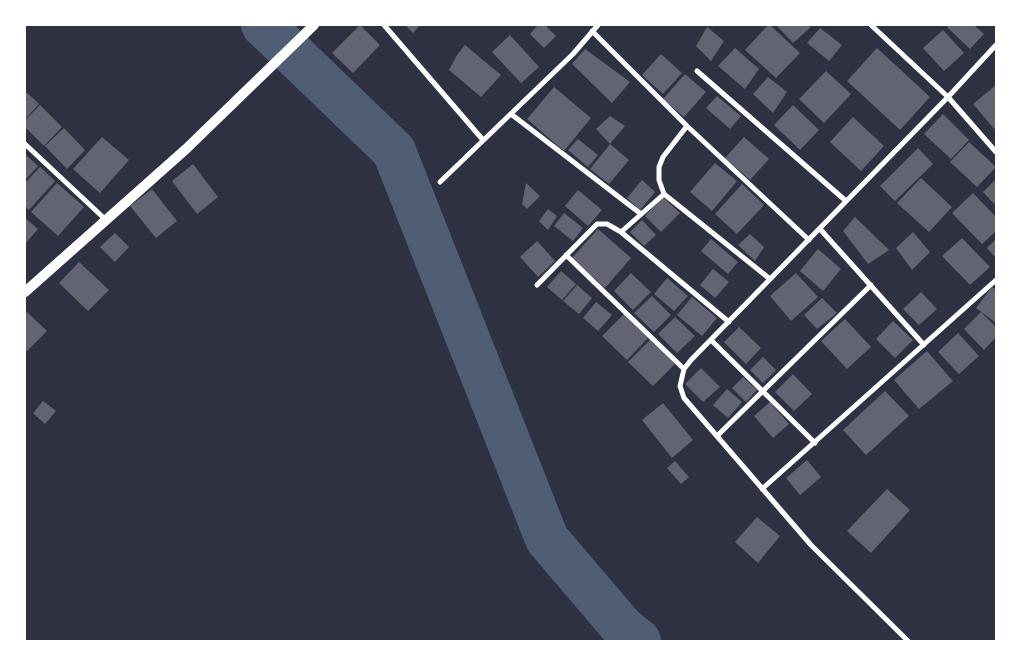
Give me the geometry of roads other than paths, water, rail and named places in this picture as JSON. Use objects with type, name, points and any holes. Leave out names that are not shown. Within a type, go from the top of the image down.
[{"type":"main road","points":[[26,290],[186,148],[314,25]]},
{"type":"street","points":[[384,25],[483,140]]},
{"type":"street","points":[[440,182],[574,54],[598,25]]},
{"type":"street","points":[[872,25],[948,97],[996,152]]},
{"type":"street","points":[[592,31],[687,126],[809,240]]},
{"type":"street","points":[[908,641],[811,546],[684,398],[680,386],[684,369],[996,46]]},
{"type":"street","points":[[697,71],[846,201]]},
{"type":"street","points":[[511,114],[641,214]]},
{"type":"street","points":[[687,126],[662,157],[659,167],[659,180],[664,194],[770,279]]},
{"type":"street","points":[[25,144],[106,220]]},
{"type":"street","points":[[621,232],[664,194]]},
{"type":"street","points":[[537,285],[597,224],[607,224],[621,232],[728,322]]},
{"type":"street","points":[[820,229],[924,345]]},
{"type":"street","points":[[566,255],[684,369]]},
{"type":"street","points":[[762,489],[996,280]]},
{"type":"street","points":[[717,436],[871,285]]},
{"type":"street","points":[[711,340],[815,443]]},
{"type":"waterway","points":[[263,25],[394,151],[547,539],[622,627],[639,641]]}]
